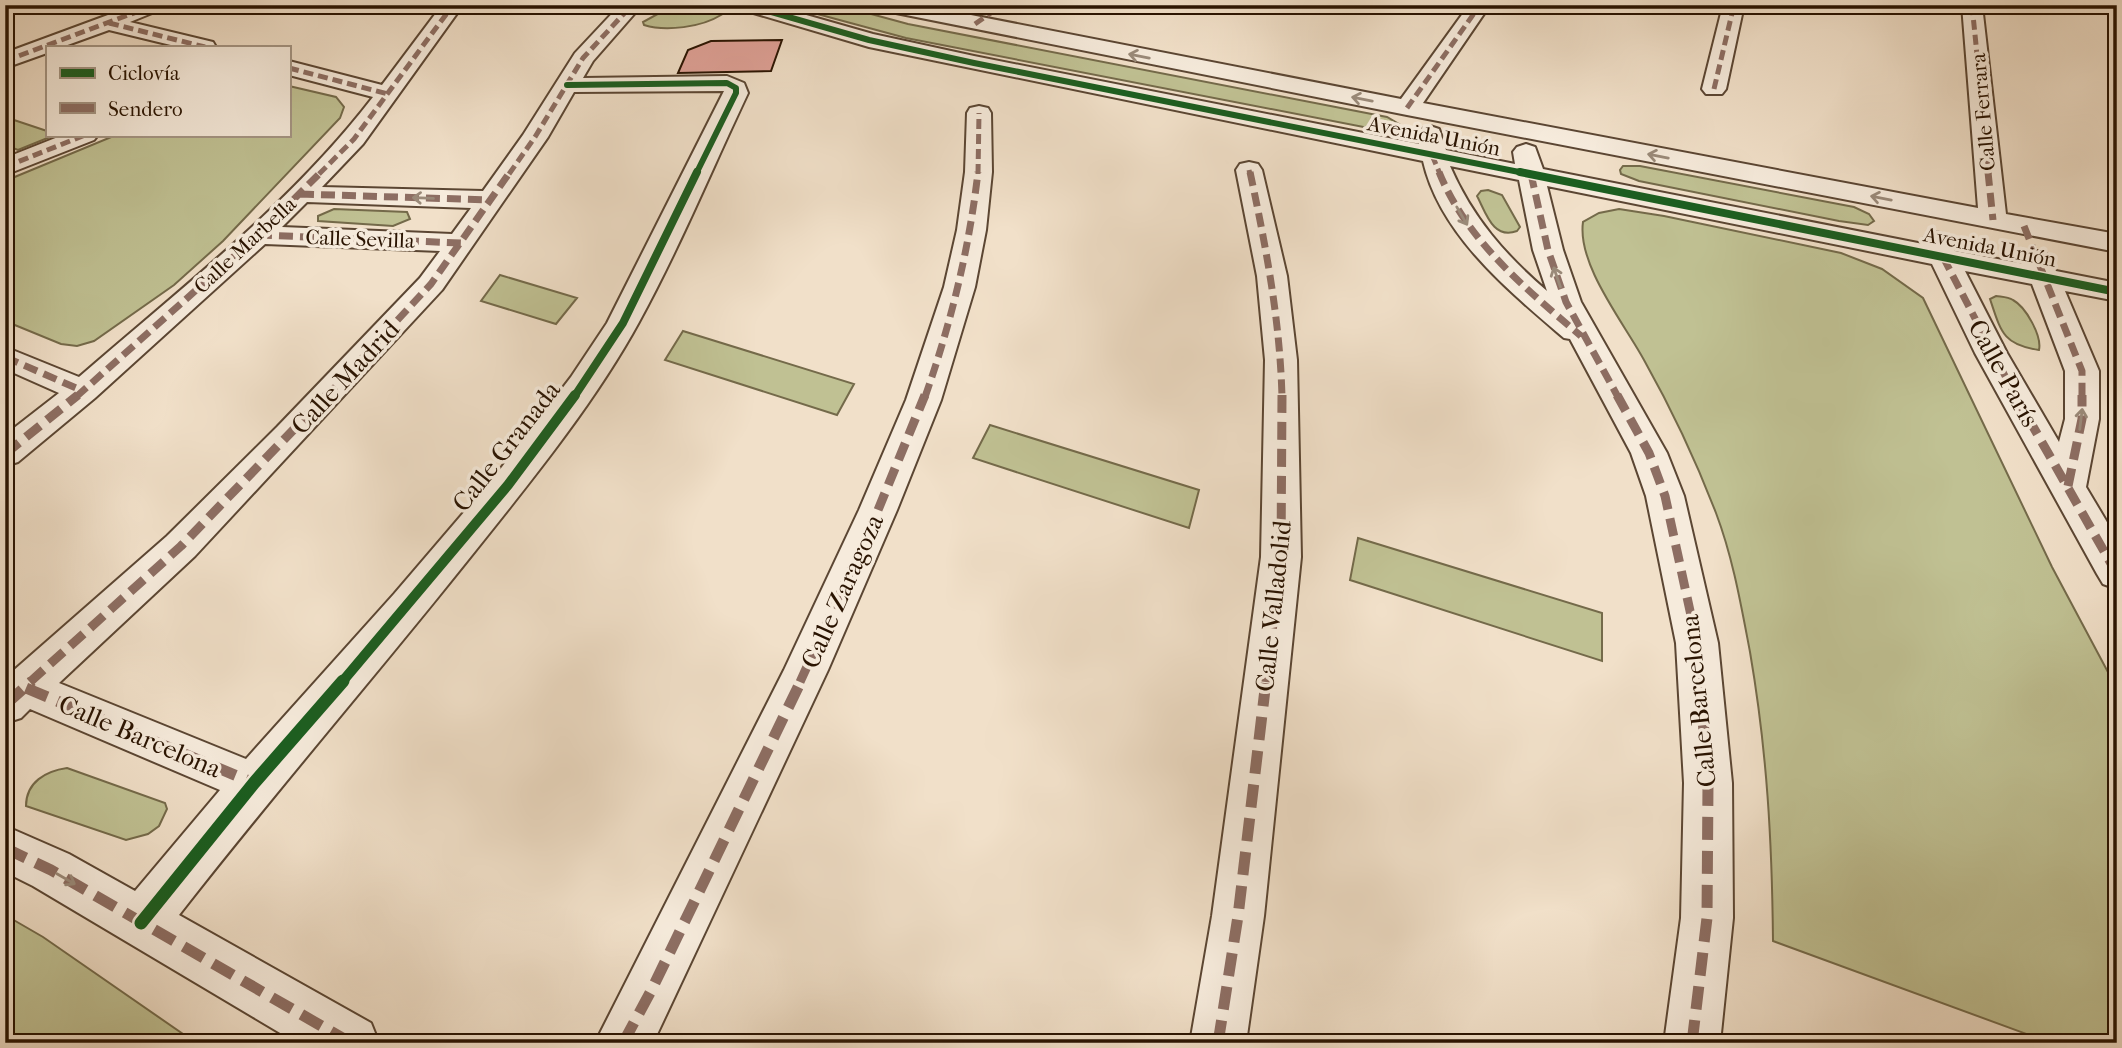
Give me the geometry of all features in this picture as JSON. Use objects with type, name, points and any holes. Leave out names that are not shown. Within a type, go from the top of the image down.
[{"type":"street","points":[[46,46],[155,5]]},
{"type":"street","name":"Calle Marbella","points":[[5,454],[83,391],[258,235],[300,194],[354,139],[453,5]]},
{"type":"street","name":"Calle Madrid","points":[[15,696],[181,546],[290,435],[431,284],[462,243],[603,33],[632,5]]},
{"type":"street","name":"Avenida Unión","points":[[747,5],[914,50],[2117,292]]},
{"type":"street","name":"Avenida Unión","points":[[886,5],[1417,110],[2117,243]]},
{"type":"street","points":[[975,24],[1002,5]]},
{"type":"street","points":[[1417,110],[1480,5]]},
{"type":"street","points":[[1713,89],[1734,5]]},
{"type":"street","name":"Calle Ferrara","points":[[1972,5],[2008,223]]},
{"type":"street","points":[[109,23],[201,46]]},
{"type":"street","points":[[5,61],[46,46]]},
{"type":"street","points":[[290,68],[388,94]]},
{"type":"street","name":"Calle Granada","points":[[141,923],[254,783],[508,485],[583,384],[623,323],[736,93],[733,85],[718,83],[567,85]]},
{"type":"street","name":"Calle Barcelona","points":[[1417,110],[1440,177],[1470,230],[1518,282],[1585,339]]},
{"type":"street","name":"Calle Zaragoza","points":[[623,1043],[652,989],[826,628],[926,396],[968,250],[981,150],[979,113]]},
{"type":"street","name":"Calle Barcelona","points":[[1521,130],[1556,277],[1585,339],[1626,409],[1653,463],[1665,496],[1697,643],[1708,783],[1707,918],[1692,1043]]},
{"type":"street","points":[[5,167],[82,136]]},
{"type":"street","name":"Calle Valladolid","points":[[1218,1043],[1239,902],[1282,536],[1281,360],[1278,317],[1249,170]]},
{"type":"street","name":"Calle Sevilla","points":[[300,194],[491,200]]},
{"type":"street","name":"Calle París","points":[[1921,206],[1942,257],[1991,352],[2117,574]]},
{"type":"street","name":"Calle París","points":[[2008,223],[2044,278],[2082,371],[2082,419],[2068,486]]},
{"type":"street","name":"Calle Sevilla","points":[[258,235],[462,243]]},
{"type":"street","points":[[5,357],[83,391]]},
{"type":"street","name":"Calle Barcelona","points":[[15,696],[254,783]]},
{"type":"street","points":[[5,848],[51,870],[351,1043]]},
{"type":"green space","points":[[784,5],[838,5],[908,24],[1387,117],[1399,124],[1395,130],[1384,131],[906,38]]},
{"type":"green space","points":[[682,7],[715,9],[721,15],[704,23],[684,27],[644,25],[643,22],[663,11]]},
{"type":"green space","points":[[290,86],[336,97],[344,107],[340,118],[223,241],[174,285],[94,341],[77,346],[61,344],[5,321],[5,181],[114,136],[290,136]]},
{"type":"green space","points":[[5,117],[46,131],[46,136],[53,136],[18,150],[5,145]]},
{"type":"green space","points":[[1623,166],[1640,166],[1854,207],[1869,214],[1874,221],[1868,225],[1839,221],[1639,181],[1621,174]]},
{"type":"green space","points":[[1488,190],[1502,195],[1520,227],[1517,231],[1502,232],[1491,223],[1477,196],[1481,191]]},
{"type":"green space","points":[[334,209],[407,212],[410,219],[393,226],[318,221],[318,216]]},
{"type":"green space","points":[[1619,209],[1841,253],[1882,269],[1923,298],[2052,567],[2117,689],[2117,1043],[2051,1043],[1773,941],[1770,831],[1761,725],[1750,652],[1727,547],[1716,513],[1683,435],[1644,360],[1594,275],[1583,239],[1583,222],[1599,213]]},
{"type":"green space","points":[[500,275],[577,298],[556,324],[481,301]]},
{"type":"green space","points":[[1996,296],[2011,299],[2028,315],[2036,330],[2039,350],[2018,345],[2005,335],[1990,299]]},
{"type":"green space","points":[[683,331],[854,384],[837,415],[665,360]]},
{"type":"green space","points":[[990,425],[1199,490],[1189,528],[973,458]]},
{"type":"green space","points":[[1358,538],[1602,613],[1602,661],[1350,580]]},
{"type":"green space","points":[[67,768],[165,803],[167,809],[159,826],[148,834],[126,840],[26,806],[33,784],[45,775]]},
{"type":"green space","points":[[5,915],[43,937],[196,1043],[5,1043]]},
{"type":"building","points":[[782,40],[771,71],[678,73],[688,50],[711,41]]},
{"type":"marked path","points":[[5,61],[155,5]]},
{"type":"marked path","points":[[5,454],[83,391],[258,235],[300,194],[354,139],[453,5]]},
{"type":"marked path","points":[[5,705],[181,546],[290,435],[431,284],[535,137],[583,58],[632,5]]},
{"type":"marked path","points":[[975,24],[1002,5]]},
{"type":"marked path","points":[[1407,108],[1480,5]]},
{"type":"marked path","points":[[1714,89],[1734,5]]},
{"type":"marked path","points":[[1972,5],[1993,220]]},
{"type":"marked path","points":[[109,23],[201,46]]},
{"type":"marked path","points":[[290,68],[388,94]]},
{"type":"marked path","points":[[623,1043],[652,989],[831,617],[924,400],[960,287],[972,230],[979,172],[979,113]]},
{"type":"marked path","points":[[5,167],[82,136]]},
{"type":"marked path","points":[[1432,155],[1458,209],[1493,255],[1581,336]]},
{"type":"marked path","points":[[1218,1043],[1238,916],[1281,557],[1281,360],[1272,276],[1249,170]]},
{"type":"marked path","points":[[1531,174],[1548,250],[1566,302],[1649,453],[1665,496],[1697,643],[1708,783],[1707,918],[1692,1043]]},
{"type":"marked path","points":[[300,194],[491,200]]},
{"type":"marked path","points":[[2024,226],[2082,371],[2082,419],[2068,486]]},
{"type":"marked path","points":[[258,235],[462,243]]},
{"type":"marked path","points":[[1943,257],[1991,353],[2117,574]]},
{"type":"marked path","points":[[5,357],[83,391]]},
{"type":"marked path","points":[[26,688],[254,783]]},
{"type":"marked path","points":[[5,848],[51,870],[351,1043]]},
{"type":"cycle path","points":[[747,5],[869,40],[974,63],[2117,292]]},
{"type":"cycle path","points":[[141,923],[254,783],[409,605],[508,485],[583,384],[623,323],[736,93],[736,88],[727,83],[567,85]]}]
